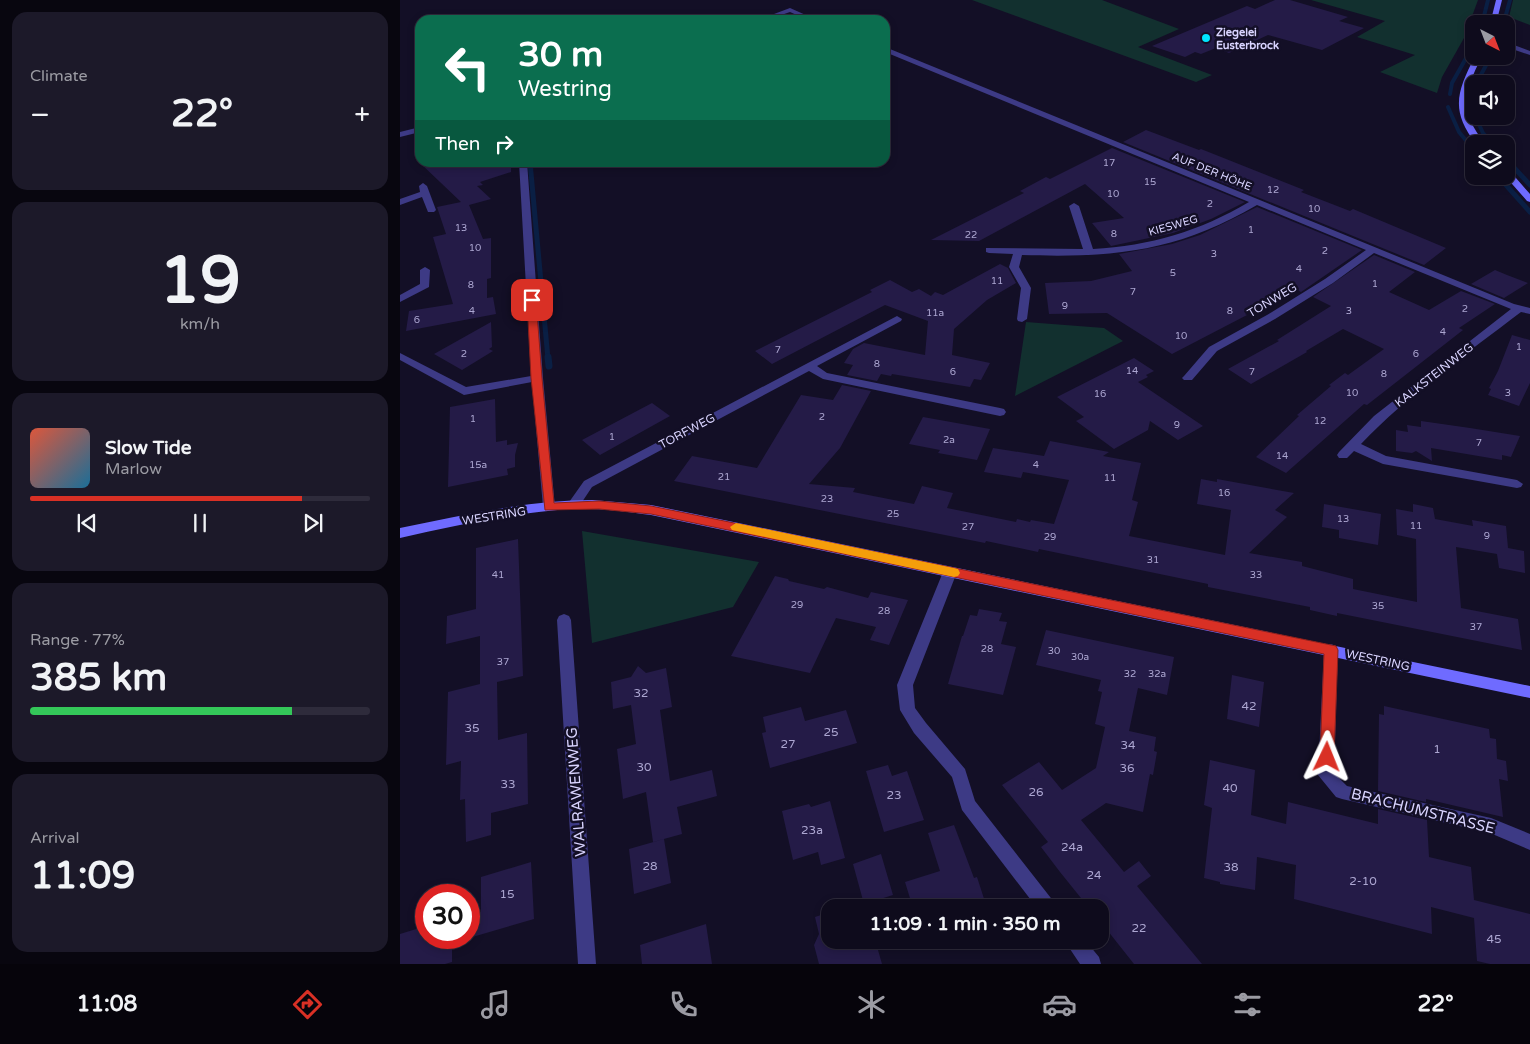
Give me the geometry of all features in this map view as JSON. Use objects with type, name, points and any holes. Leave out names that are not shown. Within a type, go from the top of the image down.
[{"type":"main road","points":[[1495,15],[1499,0]]},
{"type":"main road","points":[[1473,135],[1464,116],[1461,101],[1464,84],[1474,65]]},
{"type":"main road","points":[[1515,182],[1530,198]]},
{"type":"main road","name":"WESTRING","points":[[400,533],[492,515],[549,507],[599,505],[651,510],[1530,692]]},
{"type":"street","points":[[776,15],[790,10],[802,15]]},
{"type":"street","points":[[1515,47],[1530,53]]},
{"type":"street","name":"AUF DER HÖHE","points":[[890,51],[1524,310]]},
{"type":"street","points":[[400,135],[415,130]]},
{"type":"street","points":[[523,167],[536,378],[549,507]]},
{"type":"street","points":[[400,202],[424,190],[431,210]]},
{"type":"street","name":"KIESWEG","points":[[989,250],[1089,252],[1149,245],[1186,236],[1214,225],[1257,201]]},
{"type":"street","points":[[1074,206],[1089,252]]},
{"type":"street","name":"TONWEG","points":[[1188,378],[1212,349],[1288,306],[1374,249]]},
{"type":"street","points":[[1018,252],[1014,267],[1026,288],[1022,319]]},
{"type":"street","points":[[400,299],[425,285],[425,270]]},
{"type":"street","name":"KALKSTEINWEG","points":[[1343,455],[1378,419],[1428,378],[1524,310]]},
{"type":"street","name":"TORFWEG","points":[[573,505],[588,484],[897,319]]},
{"type":"street","points":[[400,356],[464,391],[536,378]]},
{"type":"street","points":[[810,366],[823,376],[1000,412]]},
{"type":"street","points":[[1353,445],[1383,460],[1517,484]]},
{"type":"street","points":[[950,572],[906,685],[908,710],[920,728],[959,774],[968,805],[1041,899]]},
{"type":"street","name":"WALRAWENWEG","points":[[564,620],[582,963]]},
{"type":"street","name":"BRACHUMSTRASSE","points":[[1331,650],[1326,775],[1342,792],[1491,826],[1530,842]]},
{"type":"street","points":[[1080,949],[1092,964]]},
{"type":"green space","points":[[972,0],[1102,0],[1179,29],[1138,47],[1212,75],[1196,82]]},
{"type":"green space","points":[[1311,0],[1478,0],[1472,15],[1465,15],[1465,35],[1442,77],[1437,93],[1380,72],[1415,55],[1357,37],[1385,21]]},
{"type":"green space","points":[[1513,0],[1530,0],[1530,25],[1515,19],[1515,15],[1509,15]]},
{"type":"green space","points":[[1026,322],[1104,328],[1123,341],[1015,396]]},
{"type":"green space","points":[[582,531],[759,562],[733,607],[592,643]]},
{"type":"building","points":[[1275,0],[1290,0],[1348,17],[1339,21],[1364,28],[1322,50],[1268,35],[1229,53],[1216,48],[1201,54],[1195,52],[1185,57],[1152,46],[1247,6],[1255,9]]},
{"type":"building","points":[[1146,130],[1199,150],[1201,149],[1304,190],[1301,192],[1350,211],[1353,209],[1446,248],[1424,265],[1123,142]]},
{"type":"building","points":[[1112,148],[1245,202],[1211,219],[1173,233],[1111,246],[1092,223],[1124,218],[1085,184],[979,241],[931,240],[1024,193],[1020,191],[1046,177],[1050,179]]},
{"type":"building","points":[[424,167],[511,167],[511,172],[480,182],[483,185],[477,186],[491,199],[469,205],[483,239],[491,238],[491,278],[487,279],[487,298],[493,297],[496,314],[406,331],[409,311],[453,304],[433,237],[446,234],[437,207],[461,202]]},
{"type":"building","points":[[1257,207],[1362,250],[1301,292],[1292,287],[1245,314],[1247,315],[1172,354],[1107,313],[1049,314],[1045,283],[1091,281],[1132,271],[1119,254],[1172,244],[1200,235]]},
{"type":"building","points":[[1374,255],[1415,272],[1389,292],[1429,310],[1461,291],[1495,304],[1459,328],[1463,330],[1367,405],[1364,404],[1286,473],[1256,457],[1299,416],[1297,415],[1331,386],[1329,385],[1345,373],[1348,375],[1384,349],[1343,329],[1251,384],[1228,369],[1279,341],[1277,340],[1331,306],[1313,297]]},
{"type":"building","points":[[1000,264],[1008,268],[1016,283],[987,300],[954,329],[952,355],[990,363],[981,380],[974,379],[970,387],[892,374],[891,376],[881,374],[877,381],[847,375],[853,365],[844,363],[853,349],[864,343],[925,355],[928,321],[885,305],[772,364],[755,351],[872,292],[870,290],[890,280],[912,292],[919,289],[931,296],[935,292],[943,295]]},
{"type":"building","points":[[1495,270],[1528,283],[1504,298],[1471,284]]},
{"type":"building","points":[[491,322],[492,347],[489,349],[493,351],[462,370],[434,354]]},
{"type":"building","points":[[1512,335],[1530,340],[1530,383],[1519,406],[1488,395],[1491,389],[1489,388]]},
{"type":"building","points":[[1134,358],[1154,371],[1146,375],[1148,377],[1138,382],[1203,426],[1178,440],[1150,421],[1148,430],[1114,449],[1076,421],[1084,417],[1057,397]]},
{"type":"building","points":[[842,385],[871,391],[840,448],[809,484],[855,488],[853,492],[914,504],[922,486],[953,493],[947,508],[1016,522],[1017,519],[1054,524],[1069,480],[1023,472],[1021,478],[984,472],[993,448],[1044,456],[1050,441],[1109,452],[1103,456],[1141,463],[1132,500],[1138,502],[1129,536],[1225,555],[1231,510],[1197,504],[1201,479],[1217,482],[1217,479],[1294,493],[1275,510],[1287,517],[1249,553],[1302,562],[1302,566],[1353,579],[1353,589],[1417,602],[1416,539],[1397,535],[1396,509],[1413,512],[1413,504],[1433,508],[1435,519],[1473,526],[1472,520],[1506,526],[1508,548],[1524,551],[1525,573],[1499,568],[1497,554],[1456,547],[1461,608],[1518,619],[1522,650],[1337,613],[1337,616],[1310,610],[1310,607],[1208,587],[1208,584],[1039,549],[1038,552],[986,541],[985,543],[674,481],[692,456],[757,468],[801,395],[833,400]]},
{"type":"building","points":[[495,399],[496,442],[507,440],[507,445],[518,443],[515,467],[507,469],[508,475],[448,487],[450,407]]},
{"type":"building","points":[[652,403],[670,416],[600,455],[582,440]]},
{"type":"building","points":[[923,417],[990,429],[977,460],[938,453],[940,450],[909,444]]},
{"type":"building","points":[[1421,421],[1520,436],[1511,457],[1502,455],[1502,460],[1431,448],[1432,461],[1416,451],[1412,453],[1396,451],[1396,430],[1408,432],[1407,425],[1421,427]]},
{"type":"building","points":[[1324,504],[1381,514],[1378,545],[1339,538],[1339,530],[1322,527]]},
{"type":"building","points":[[518,539],[523,676],[497,682],[498,740],[527,733],[528,804],[491,813],[491,835],[466,842],[465,799],[460,800],[461,761],[446,765],[448,692],[480,684],[480,636],[446,644],[447,616],[476,609],[476,548]]},
{"type":"building","points":[[775,576],[788,579],[789,581],[824,589],[827,587],[868,598],[871,592],[908,600],[889,645],[870,640],[876,627],[836,618],[810,673],[731,656]]},
{"type":"building","points":[[979,609],[1002,613],[999,621],[1007,622],[1001,644],[1016,647],[1003,695],[948,684],[970,615],[977,616]]},
{"type":"building","points":[[1046,630],[1174,657],[1167,695],[1138,688],[1129,731],[1156,737],[1154,751],[1157,752],[1153,775],[1150,774],[1143,812],[1106,803],[1081,820],[1124,872],[1139,861],[1151,876],[1137,886],[1202,964],[1134,964],[1109,932],[1109,899],[1082,899],[1041,847],[1048,842],[1002,785],[1039,762],[1062,790],[1096,768],[1105,727],[1095,724],[1102,692],[1098,691],[1101,680],[1036,665]]},
{"type":"building","points":[[638,666],[646,673],[666,668],[672,707],[660,710],[670,781],[712,770],[717,796],[677,807],[682,834],[653,842],[646,792],[623,799],[617,749],[636,744],[631,705],[613,709],[611,682],[631,677]]},
{"type":"building","points":[[1232,675],[1264,682],[1259,727],[1227,719]]},
{"type":"building","points":[[1384,706],[1489,729],[1490,738],[1496,739],[1497,759],[1506,761],[1508,781],[1499,779],[1503,817],[1426,799],[1426,802],[1378,791],[1379,714],[1384,715]]},
{"type":"building","points":[[801,707],[805,721],[846,710],[857,743],[770,768],[762,733],[766,732],[763,717]]},
{"type":"building","points":[[1210,760],[1255,770],[1251,815],[1286,824],[1288,802],[1378,824],[1378,809],[1427,820],[1429,857],[1471,867],[1474,900],[1530,914],[1530,964],[1490,964],[1477,961],[1474,918],[1431,907],[1432,934],[1294,899],[1296,865],[1257,857],[1255,890],[1220,884],[1220,882],[1204,878],[1212,808],[1204,805]]},
{"type":"building","points":[[888,765],[892,776],[907,771],[924,820],[884,832],[866,771]]},
{"type":"building","points":[[830,801],[845,858],[821,865],[818,852],[793,860],[782,811],[809,804],[811,807]]},
{"type":"building","points":[[954,825],[974,878],[977,877],[984,899],[910,899],[905,882],[940,871],[928,833]]},
{"type":"building","points":[[664,839],[671,883],[634,894],[629,849]]},
{"type":"building","points":[[881,854],[893,895],[880,899],[863,899],[853,864]]},
{"type":"building","points":[[531,862],[534,919],[480,935],[481,877]]},
{"type":"building","points":[[821,915],[821,949],[877,949],[882,964],[819,964],[814,945],[819,934],[815,917]]},
{"type":"building","points":[[706,924],[712,964],[642,964],[640,945]]},
{"type":"building","points":[[415,929],[415,949],[452,949],[452,962],[445,964],[400,964],[400,934]]},
{"type":"waterway","points":[[1484,15],[1488,0]]},
{"type":"waterway","points":[[1506,15],[1510,0]]},
{"type":"waterway","points":[[1450,94],[1452,83],[1465,60]]},
{"type":"waterway","points":[[1481,75],[1486,65]]},
{"type":"waterway","points":[[1448,107],[1459,132],[1465,139]]},
{"type":"waterway","points":[[1479,125],[1485,135]]},
{"type":"waterway","points":[[530,167],[548,359]]},
{"type":"waterway","points":[[1515,169],[1530,185]]},
{"type":"waterway","points":[[1506,185],[1530,212]]},
{"type":"waterway","points":[[548,357],[549,366]]},
{"type":"slow traffic","points":[[736,527],[954,573]]},
{"type":"place","name":"Ziegelei Eusterbrock","points":[[1206,38]]},
{"type":"route","points":[[532,300],[536,378],[549,507],[599,505],[651,510],[1331,650],[1327,757]]}]
